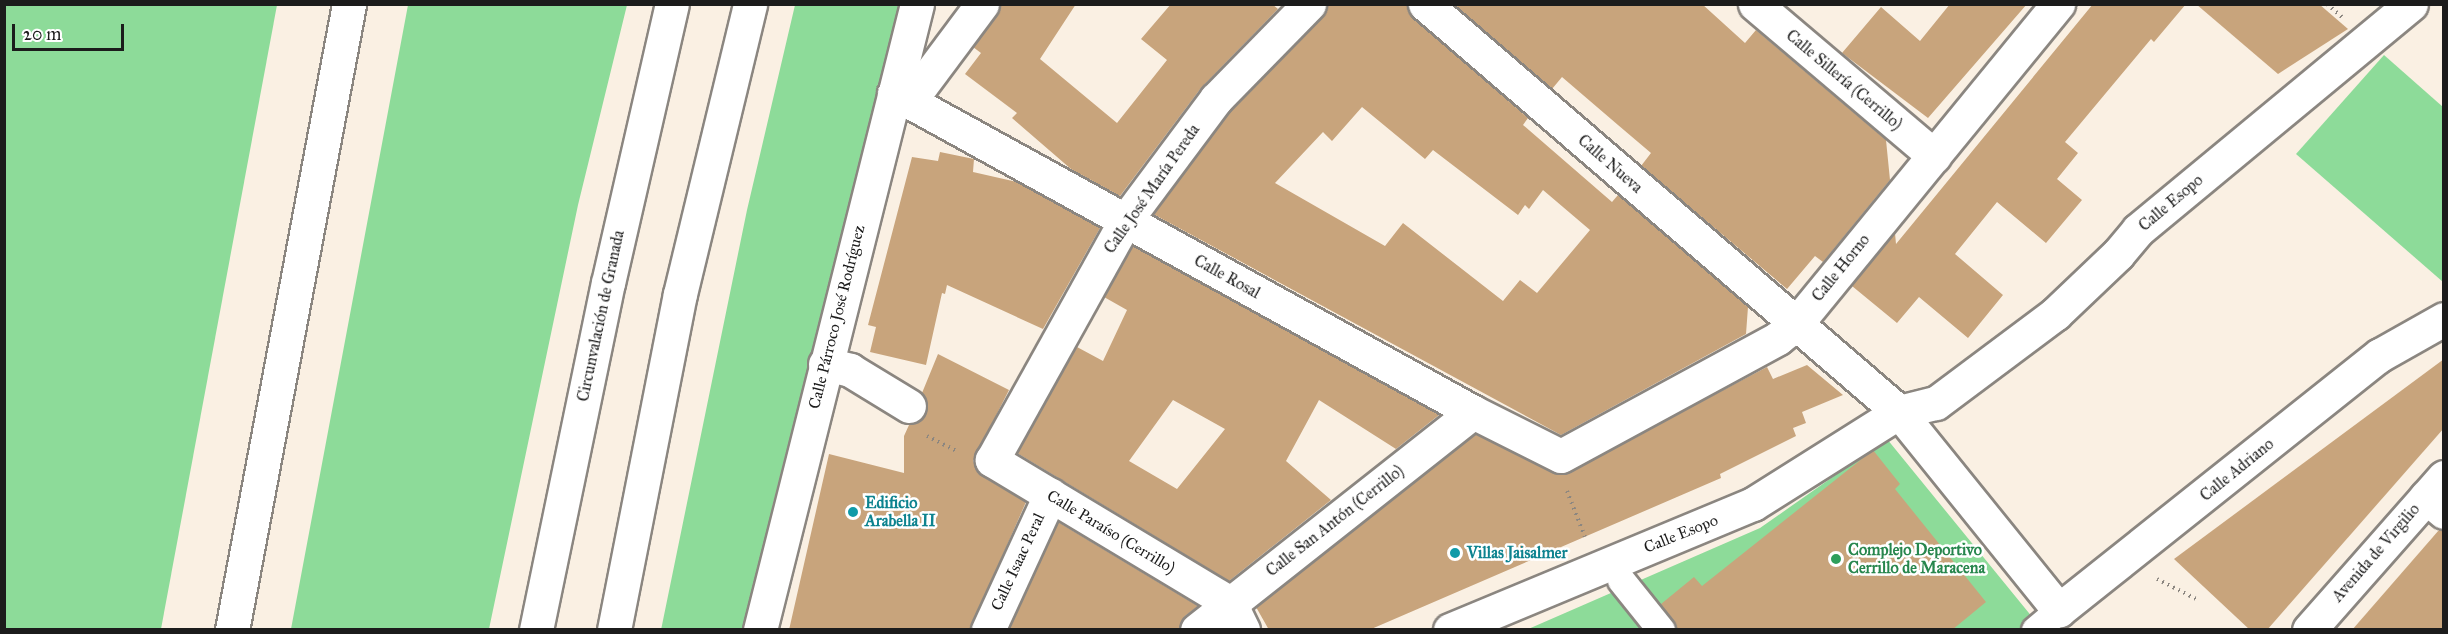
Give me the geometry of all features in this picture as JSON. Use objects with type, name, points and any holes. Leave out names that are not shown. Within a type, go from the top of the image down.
[{"type":"main road","points":[[232,630],[349,4]]},
{"type":"main road","name":"Circunvalación de Granada","points":[[536,630],[608,283],[672,4]]},
{"type":"main road","points":[[614,630],[680,294],[750,4]]},
{"type":"main road","name":"Calle Párroco José Rodríguez","points":[[760,630],[825,364],[902,98],[917,4]]},
{"type":"main road","name":"Calle Párroco José Rodríguez","points":[[902,98],[982,4]]},
{"type":"main road","name":"Calle José María Pereda","points":[[978,458],[1125,221],[1216,99],[1309,4]]},
{"type":"main road","name":"Calle Nueva","points":[[1425,4],[1796,324]]},
{"type":"main road","name":"Calle Sillería (Cerrillo)","points":[[1755,4],[1934,156]]},
{"type":"main road","name":"Calle Horno","points":[[1562,456],[1778,338],[1796,324],[2058,4]]},
{"type":"main road","name":"Calle Esopo","points":[[1450,630],[1753,504],[1899,412],[1936,404],[2055,314],[2118,254],[2138,230],[2411,4]]},
{"type":"main road","name":"Calle Rosal","points":[[902,98],[1473,412],[1562,456]]},
{"type":"main road","name":"Calle Adriano","points":[[2047,620],[2380,355],[2444,319]]},
{"type":"main road","points":[[1796,324],[1899,412],[2047,620]]},
{"type":"main road","points":[[825,364],[850,369],[909,406]]},
{"type":"main road","name":"Calle San Antón (Cerrillo)","points":[[1197,630],[1236,616],[1473,412]]},
{"type":"main road","name":"Calle Paraíso (Cerrillo)","points":[[978,458],[1050,495],[1236,616]]},
{"type":"main road","name":"Calle Isaac Peral","points":[[987,630],[1050,495]]},
{"type":"main road","name":"Avenida de Virgilio","points":[[2309,630],[2438,495]]},
{"type":"street","points":[[1621,580],[1661,630]]},
{"type":"path","points":[[923,434],[978,458]]},
{"type":"path","points":[[1566,489],[1586,539]]},
{"type":"path","points":[[2157,579],[2196,598]]},
{"type":"green space","points":[[4,5],[277,5],[161,629],[5,629]]},
{"type":"green space","points":[[408,5],[627,5],[578,205],[489,629],[291,629]]},
{"type":"green space","points":[[795,5],[900,5],[773,504],[746,629],[661,630],[747,210]]},
{"type":"green space","points":[[2384,55],[2443,107],[2443,282],[2296,154]]},
{"type":"green space","name":"Complejo Deportivo Cerrillo de Maracena","points":[[1887,439],[2042,629],[1526,630],[1760,528]]},
{"type":"building","points":[[1000,4],[1076,4],[1040,59],[1117,123],[1167,60],[1141,39],[1171,4],[1272,4],[1278,9],[1201,88],[1120,196],[1071,169],[1012,118],[1017,113],[965,74],[981,53],[973,47]]},
{"type":"building","points":[[1327,4],[1407,4],[1413,18],[1528,118],[1523,125],[1612,202],[1618,195],[1748,307],[1746,334],[1561,435],[1153,214],[1230,111],[1322,17]],"holes":[[[1362,107],[1425,159],[1433,150],[1518,215],[1525,205],[1529,209],[1543,190],[1590,230],[1537,293],[1520,280],[1503,301],[1403,223],[1385,246],[1275,183],[1323,132],[1332,141]]]},
{"type":"building","points":[[1454,4],[1702,4],[1745,43],[1756,30],[1886,140],[1890,180],[1823,262],[1815,256],[1787,289],[1641,166],[1651,153],[1562,77],[1552,89]]},
{"type":"building","points":[[1950,4],[2027,4],[1928,118],[1842,53],[1881,7],[1920,41]]},
{"type":"building","points":[[2093,4],[2186,4],[2154,42],[2151,39],[2065,142],[2078,153],[2057,179],[2082,200],[2046,243],[1997,202],[1955,254],[2003,295],[1968,338],[1919,297],[1897,323],[1852,286],[1895,233],[1896,244]]},
{"type":"building","points":[[2196,4],[2319,4],[2348,29],[2278,74]]},
{"type":"building","points":[[940,152],[974,159],[973,172],[1017,182],[1100,228],[1043,329],[947,285],[945,294],[942,293],[926,365],[870,352],[876,327],[868,325],[912,157],[938,161]]},
{"type":"building","points":[[1133,246],[1439,415],[1396,449],[1319,400],[1286,461],[1331,500],[1229,581],[1017,453],[1077,347],[1103,361],[1127,310],[1104,297]],"holes":[[[1173,400],[1225,429],[1177,489],[1129,461]]]},
{"type":"building","points":[[938,354],[1009,390],[973,461],[982,476],[1026,502],[970,630],[789,630],[829,454],[904,473],[904,436],[909,425],[925,415],[928,406],[922,393]]},
{"type":"building","points":[[2444,359],[2444,428],[2267,630],[2250,630],[2174,559]]},
{"type":"building","points":[[1807,365],[1843,395],[1802,412],[1806,423],[1793,428],[1796,436],[1720,474],[1721,478],[1369,630],[1269,630],[1256,607],[1475,434],[1562,475],[1767,367],[1773,379]]},
{"type":"building","name":"Complejo Deportivo Cerrillo de Maracena","points":[[1873,450],[1900,484],[1895,489],[1986,602],[1952,630],[1676,630],[1661,604],[1694,577],[1702,586]]},
{"type":"building","points":[[1058,522],[1198,606],[1185,616],[1179,630],[1009,630]]},
{"type":"building","points":[[2439,530],[2444,530],[2444,630],[2352,630]]},
{"type":"place","name":"Edificio Arabella II","points":[[853,512]]},
{"type":"place","name":"Villas Jaisalmer","points":[[1455,553]]},
{"type":"place","name":"Complejo Deportivo Cerrillo de Maracena","points":[[1836,559]]}]
